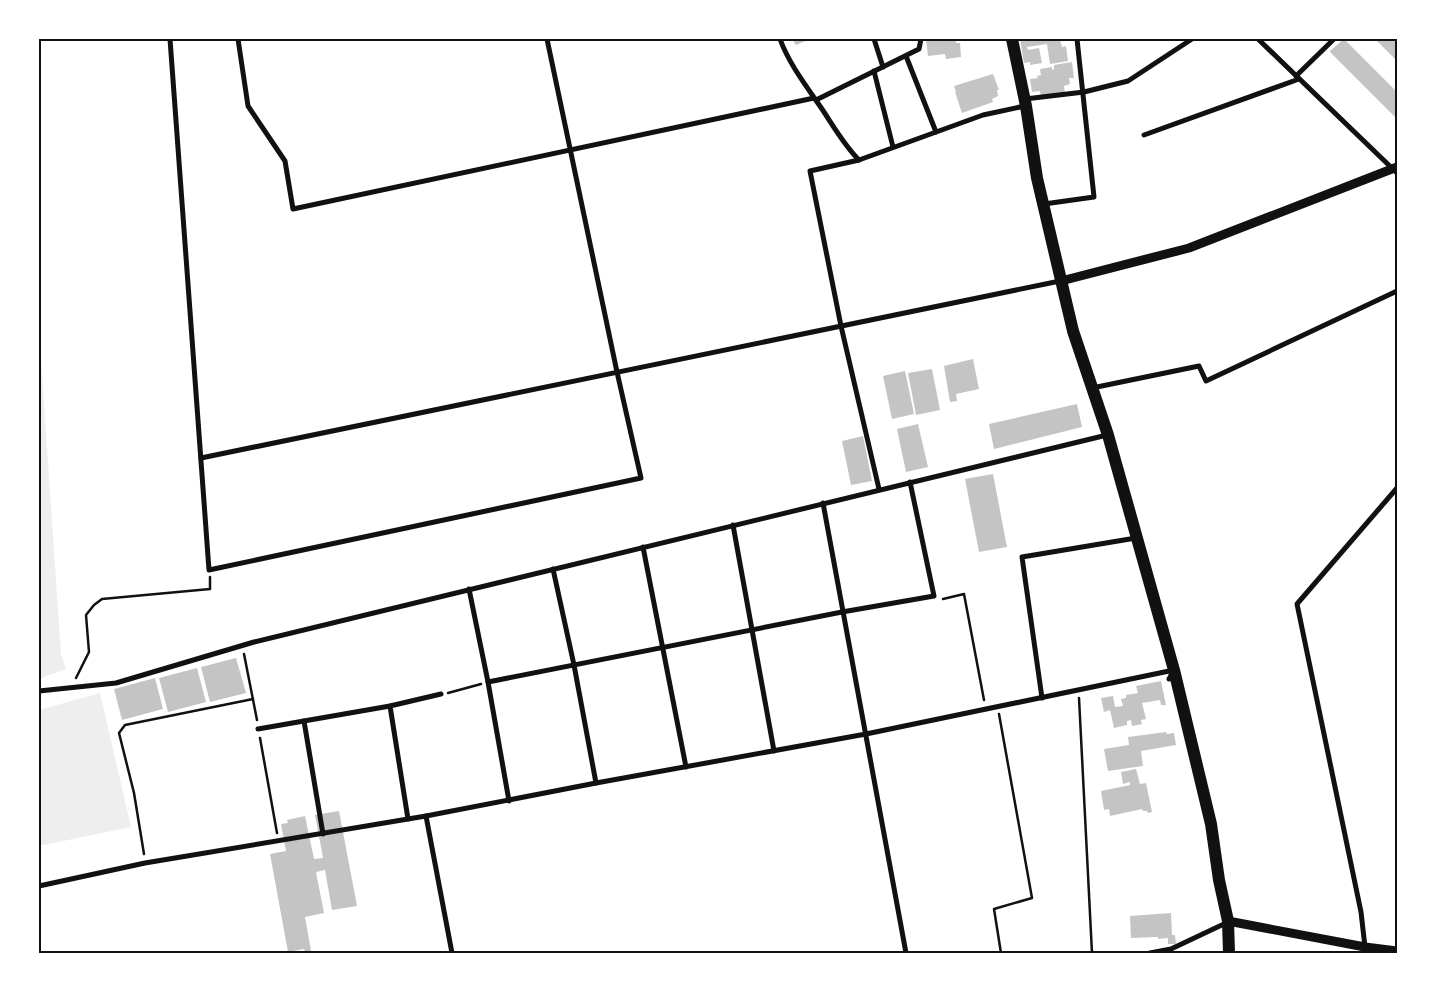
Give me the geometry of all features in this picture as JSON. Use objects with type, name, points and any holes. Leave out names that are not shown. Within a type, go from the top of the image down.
[{"type":"main road","points":[[1012,39],[1025,102],[1037,178],[1073,330],[1108,435],[1137,538],[1211,824],[1219,880],[1228,922],[1229,953]]},
{"type":"street","points":[[170,39],[210,570],[641,478],[616,372],[547,39]]},
{"type":"street","points":[[238,39],[248,106],[284,161],[292,209],[815,99],[919,49],[921,39]]},
{"type":"street","points":[[780,39],[785,53],[815,99],[849,150],[859,160]]},
{"type":"street","points":[[874,39],[883,67]]},
{"type":"street","points":[[1043,204],[1094,198],[1077,39]]},
{"type":"street","points":[[879,489],[842,326],[810,171],[859,160],[983,115],[1025,102],[1128,82],[1192,39]]},
{"type":"street","points":[[201,458],[1061,281],[1189,248],[1396,170],[1258,39]]},
{"type":"street","points":[[1144,135],[1298,78],[1334,39]]},
{"type":"street","points":[[906,56],[936,132]]},
{"type":"street","points":[[874,71],[893,148]]},
{"type":"street","points":[[1092,388],[1199,366],[1206,381],[1397,291]]},
{"type":"street","points":[[39,691],[116,683],[243,645],[879,489],[1108,435]]},
{"type":"street","points":[[488,682],[663,646],[934,596],[910,482]]},
{"type":"street","points":[[1365,947],[1361,912],[1298,604],[1397,488]]},
{"type":"street","points":[[823,503],[906,953]]},
{"type":"street","points":[[733,525],[774,751]]},
{"type":"street","points":[[1042,698],[1022,558],[1137,538]]},
{"type":"street","points":[[643,547],[686,767]]},
{"type":"street","points":[[552,569],[574,665],[596,783]]},
{"type":"street","points":[[469,589],[509,801]]},
{"type":"street","points":[[39,886],[145,863],[509,801],[1171,674]]},
{"type":"street","points":[[258,729],[390,706],[441,694]]},
{"type":"street","points":[[390,706],[408,819]]},
{"type":"street","points":[[304,721],[323,834]]},
{"type":"street","points":[[426,816],[452,953]]},
{"type":"street","points":[[1150,953],[1171,949],[1228,922],[1397,951]]},
{"type":"path","points":[[70,688],[90,652],[86,615],[94,605],[102,599],[210,589],[210,570]]},
{"type":"path","points":[[934,596],[942,599],[964,594],[986,710]]},
{"type":"path","points":[[243,645],[278,841]]},
{"type":"path","points":[[441,694],[488,682]]},
{"type":"path","points":[[1079,691],[1092,953]]},
{"type":"path","points":[[145,863],[134,793],[119,733],[125,725],[253,699]]},
{"type":"path","points":[[998,707],[1032,898],[994,909],[1001,953]]},
{"type":"shaded area","points":[[39,330],[61,654],[66,669],[39,679]]},
{"type":"shaded area","points":[[100,693],[131,827],[39,846],[39,710]]},
{"type":"building","points":[[792,39],[810,39],[796,45]]},
{"type":"building","points":[[926,39],[956,39],[956,43],[960,43],[961,57],[946,59],[945,54],[928,56]]},
{"type":"building","points":[[1020,39],[1060,39],[1062,47],[1066,46],[1068,61],[1050,64],[1047,44],[1027,47],[1028,50],[1039,48],[1042,63],[1030,65],[1030,62],[1024,63]]},
{"type":"building","points":[[1344,39],[1397,92],[1397,119],[1331,53],[1330,51]]},
{"type":"building","points":[[1375,39],[1397,39],[1397,61]]},
{"type":"building","points":[[1072,62],[1074,78],[1069,78],[1070,84],[1064,86],[1065,94],[1041,97],[1040,91],[1032,92],[1030,79],[1038,78],[1037,76],[1041,75],[1040,69],[1052,67],[1052,70],[1054,65]]},
{"type":"building","points":[[993,74],[999,90],[997,90],[998,96],[992,99],[993,102],[962,113],[954,86]]},
{"type":"building","points":[[973,359],[979,389],[956,394],[957,401],[950,402],[944,366]]},
{"type":"building","points":[[932,369],[940,410],[916,415],[908,373]]},
{"type":"building","points":[[905,371],[914,414],[892,419],[883,376]]},
{"type":"building","points":[[1077,404],[1082,427],[994,449],[989,424]]},
{"type":"building","points":[[918,424],[928,467],[906,472],[897,429]]},
{"type":"building","points":[[863,436],[872,481],[851,485],[842,441]]},
{"type":"building","points":[[993,474],[1007,547],[979,552],[965,479]]},
{"type":"building","points":[[236,658],[246,693],[210,702],[201,667]]},
{"type":"building","points":[[197,668],[206,702],[168,712],[159,678]]},
{"type":"building","points":[[155,678],[163,709],[122,720],[114,689]]},
{"type":"building","points":[[1161,681],[1166,705],[1161,705],[1160,700],[1142,703],[1146,719],[1141,720],[1142,724],[1132,726],[1131,720],[1127,721],[1127,725],[1114,728],[1110,710],[1104,712],[1101,698],[1113,696],[1115,707],[1123,706],[1121,699],[1126,698],[1126,695],[1138,693],[1136,686]]},
{"type":"building","points":[[1166,732],[1167,734],[1174,733],[1176,745],[1141,751],[1143,766],[1108,771],[1104,749],[1129,745],[1128,737]]},
{"type":"building","points":[[1136,769],[1140,784],[1146,783],[1152,812],[1148,813],[1142,809],[1110,816],[1109,809],[1104,810],[1101,791],[1130,785],[1130,782],[1123,784],[1121,772]]},
{"type":"building","points":[[339,811],[357,906],[332,910],[325,870],[316,872],[324,913],[305,917],[311,951],[305,952],[304,949],[288,952],[270,854],[286,851],[281,824],[288,823],[287,820],[305,816],[314,859],[323,858],[315,815]]},
{"type":"building","points":[[1171,913],[1172,935],[1175,935],[1176,944],[1168,944],[1168,938],[1131,938],[1130,916]]}]
